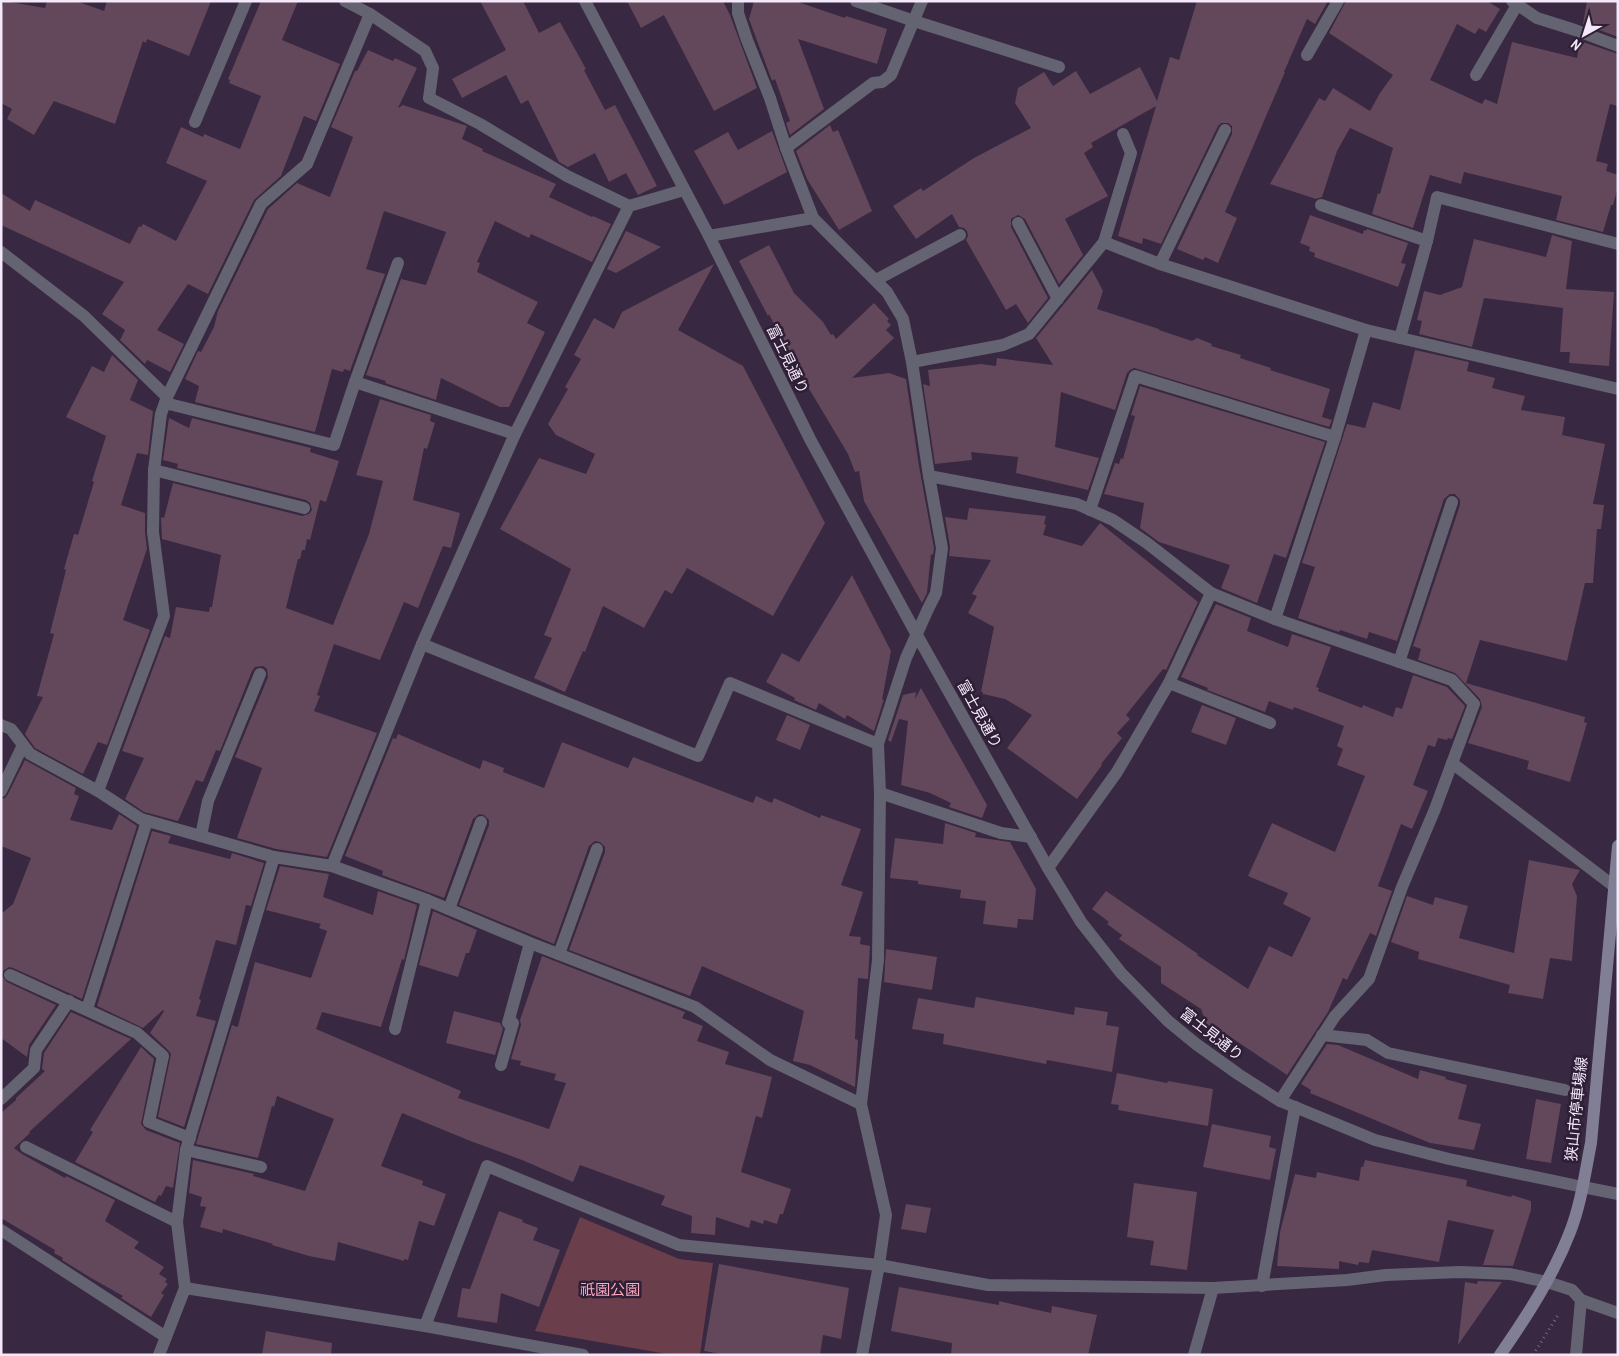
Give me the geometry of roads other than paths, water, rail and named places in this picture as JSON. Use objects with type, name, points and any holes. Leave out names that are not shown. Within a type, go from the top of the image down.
[{"type":"main road","name":"狭山市停車場線","points":[[1500,1355],[1525,1320],[1547,1282],[1570,1232],[1583,1187],[1590,1143],[1616,887],[1618,846]]},
{"type":"street","points":[[195,122],[246,1]]},
{"type":"street","points":[[345,1],[370,14],[425,51],[433,68],[429,98],[480,124],[567,176],[629,206],[684,190]]},
{"type":"street","name":"富士見通り","points":[[584,1],[708,236],[810,438],[917,635],[1080,922],[1121,974],[1168,1021],[1196,1044],[1238,1074],[1295,1107],[1375,1140],[1449,1159],[1618,1194]]},
{"type":"street","points":[[738,1],[738,13],[747,40],[813,218],[887,292],[903,319],[912,362],[942,548],[936,593],[906,658],[878,744],[880,793],[878,960],[861,1104],[886,1215],[879,1265],[862,1355]]},
{"type":"street","points":[[856,1],[1059,67]]},
{"type":"street","points":[[786,148],[873,83],[882,82],[891,74],[922,1]]},
{"type":"street","points":[[1307,55],[1338,1]]},
{"type":"street","points":[[1476,75],[1515,3],[1537,18],[1618,46]]},
{"type":"street","points":[[98,791],[164,616],[153,532],[154,470],[161,414],[166,400],[261,204],[307,164],[370,14]]},
{"type":"street","points":[[1160,264],[1225,130]]},
{"type":"street","points":[[912,362],[1003,345],[1029,334],[1104,242],[1131,153],[1123,134]]},
{"type":"street","points":[[1400,338],[1438,196],[1618,244]]},
{"type":"street","points":[[1321,205],[1427,241]]},
{"type":"street","points":[[332,866],[422,644],[514,434],[629,206]]},
{"type":"street","points":[[708,236],[813,218]]},
{"type":"street","points":[[1018,223],[1058,299]]},
{"type":"street","points":[[876,280],[960,235]]},
{"type":"street","points":[[1104,242],[1160,264],[1366,330],[1618,389]]},
{"type":"street","points":[[1,252],[84,316],[166,400],[334,445],[398,263]]},
{"type":"street","points":[[1274,619],[1335,437],[1366,330]]},
{"type":"street","points":[[1090,510],[1135,376],[1335,437]]},
{"type":"street","points":[[355,382],[514,434]]},
{"type":"street","points":[[154,470],[304,508]]},
{"type":"street","points":[[929,476],[1076,504],[1113,520],[1147,543],[1211,593],[1274,619],[1452,680],[1474,704],[1435,809],[1402,887],[1369,979],[1335,1016],[1280,1100]]},
{"type":"street","points":[[1399,662],[1452,502]]},
{"type":"street","points":[[1048,868],[1117,772],[1168,683],[1211,593]]},
{"type":"street","points":[[422,644],[698,756],[730,683],[878,744]]},
{"type":"street","points":[[201,836],[208,801],[260,674]]},
{"type":"street","points":[[1168,683],[1270,723]]},
{"type":"street","points":[[1,725],[10,729],[30,754],[98,791],[141,819],[274,857],[332,866],[427,900],[530,943],[695,1007],[770,1060],[861,1104]]},
{"type":"street","points":[[1,792],[24,746]]},
{"type":"street","points":[[1452,763],[1616,887]]},
{"type":"street","points":[[880,793],[1001,832],[1031,837]]},
{"type":"street","points":[[87,1009],[147,821]]},
{"type":"street","points":[[449,909],[481,822]]},
{"type":"street","points":[[559,954],[597,849]]},
{"type":"street","points":[[159,1355],[185,1288],[177,1222],[188,1144],[274,857]]},
{"type":"street","points":[[395,1029],[427,900]]},
{"type":"street","points":[[501,1065],[513,1024],[508,1022],[530,943]]},
{"type":"street","points":[[10,975],[137,1033],[163,1056],[149,1122],[188,1144],[260,1167]]},
{"type":"street","points":[[1,1099],[34,1068],[36,1050],[69,1001]]},
{"type":"street","points":[[1322,1035],[1367,1040],[1388,1053],[1565,1090]]},
{"type":"street","points":[[1262,1286],[1295,1107]]},
{"type":"street","points":[[26,1147],[177,1222]]},
{"type":"street","points":[[425,1326],[487,1166],[679,1245],[879,1265],[988,1285],[1212,1288],[1347,1280],[1386,1275],[1460,1272],[1510,1274],[1572,1290],[1581,1300],[1618,1312]]},
{"type":"street","points":[[1,1230],[166,1337]]},
{"type":"street","points":[[185,1288],[425,1326],[583,1355]]},
{"type":"street","points":[[1194,1355],[1212,1288]]},
{"type":"street","points":[[1576,1355],[1581,1300]]},
{"type":"park label","name":"祇園公園","points":[[610,1289]]}]
